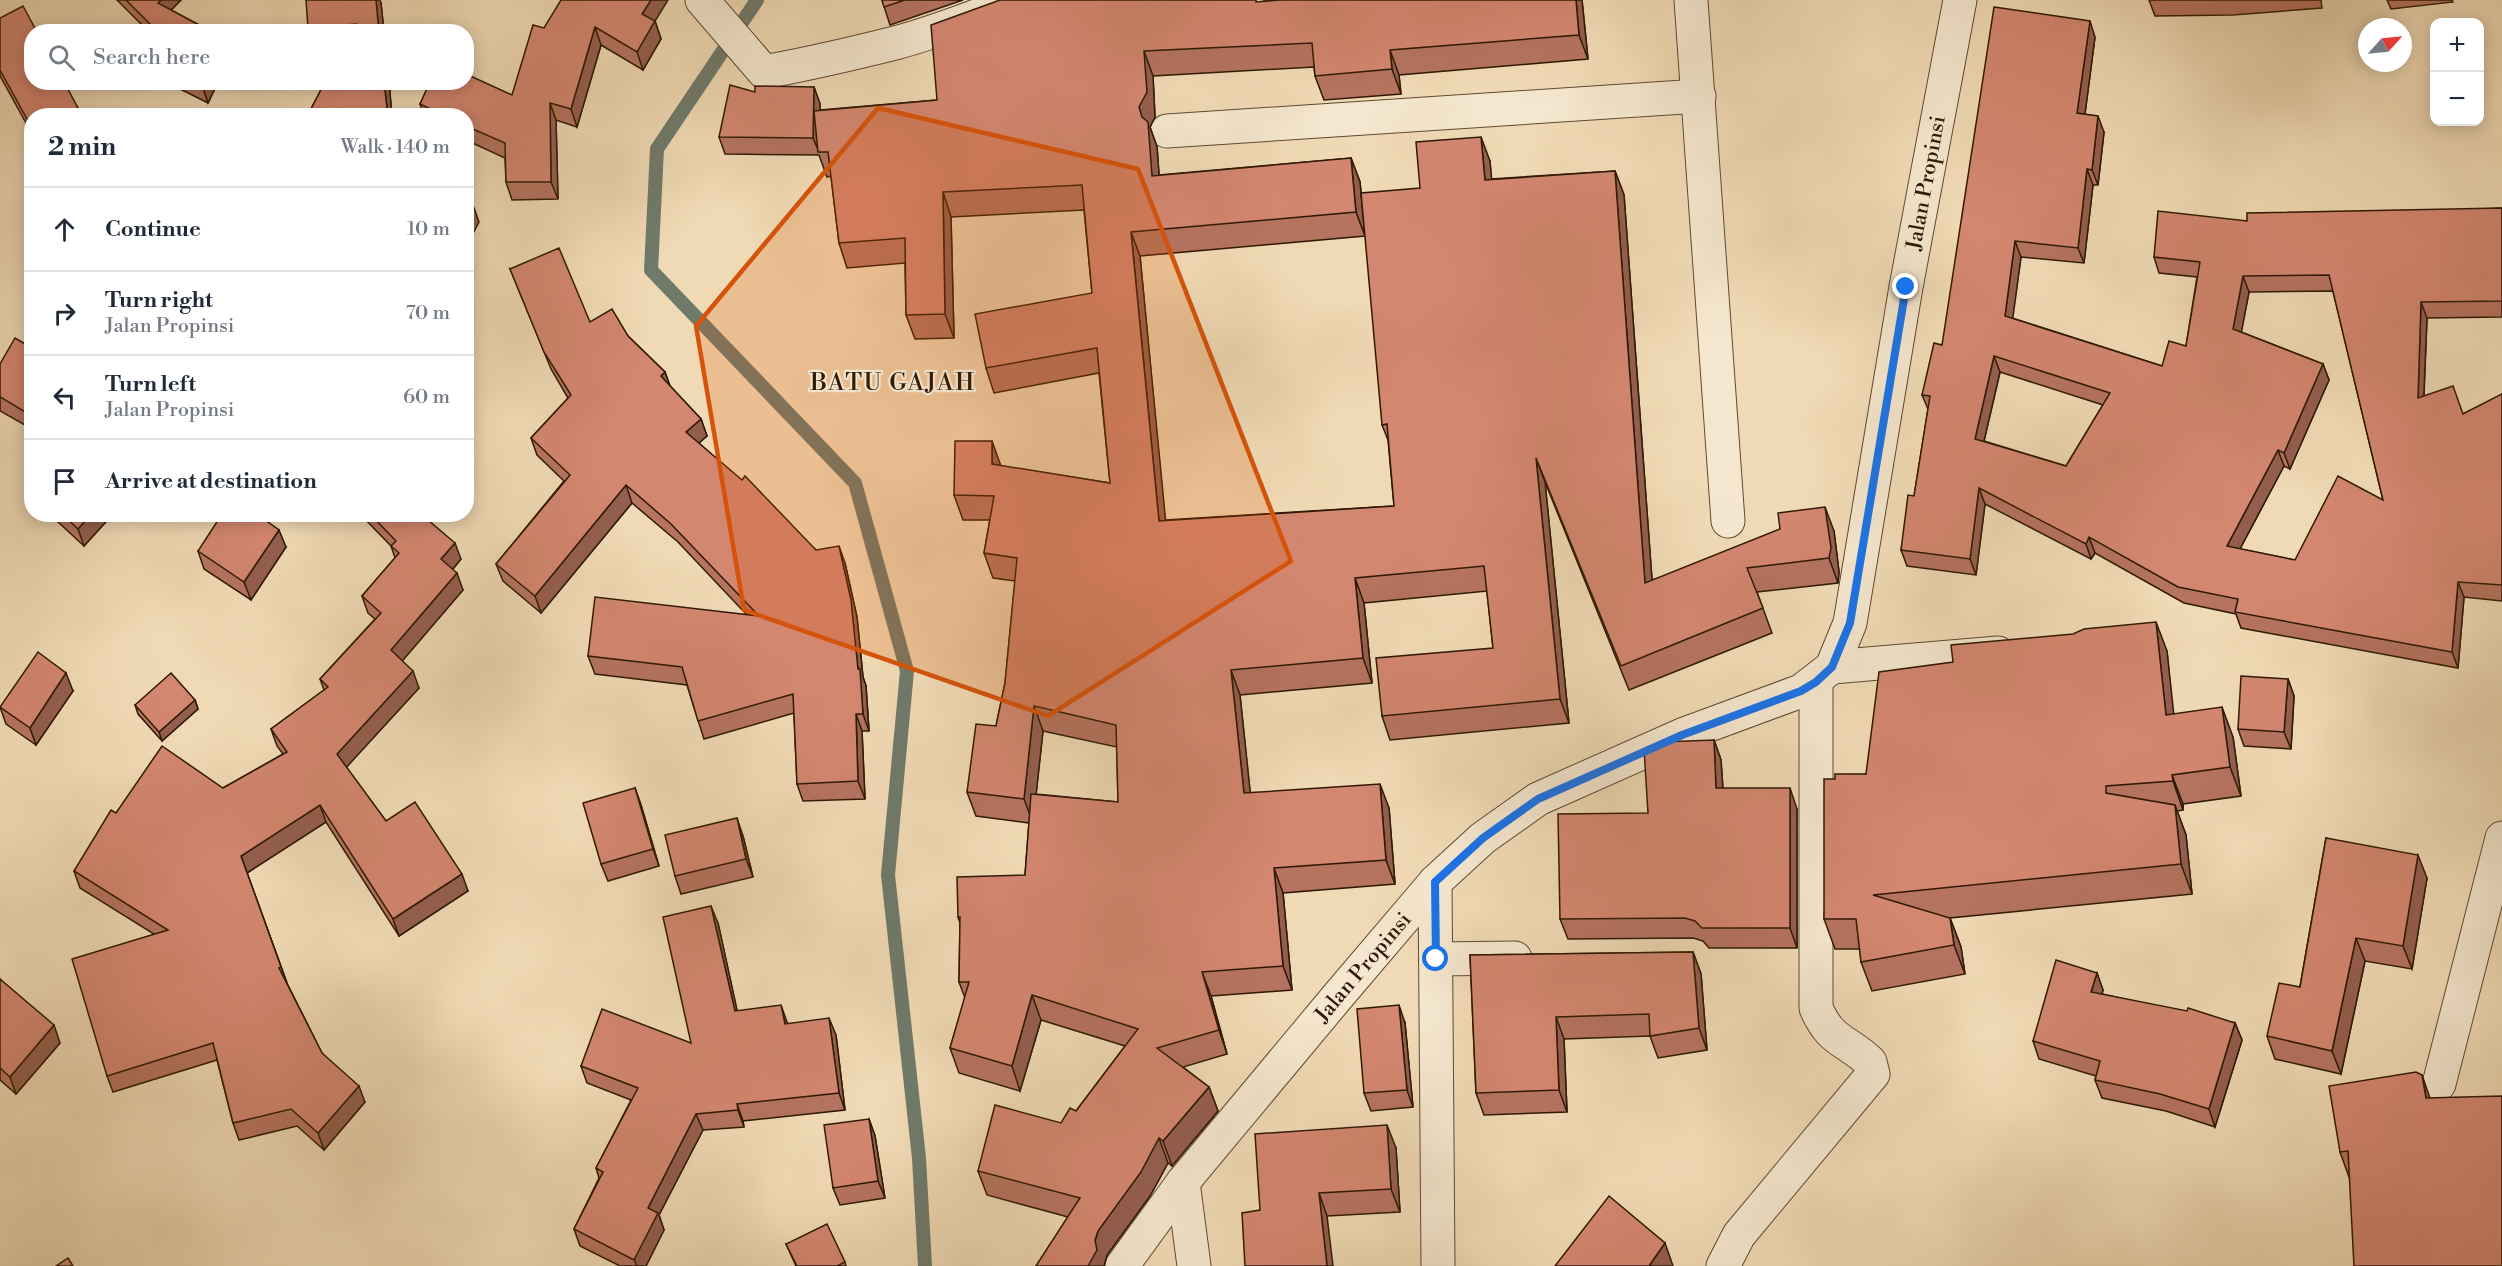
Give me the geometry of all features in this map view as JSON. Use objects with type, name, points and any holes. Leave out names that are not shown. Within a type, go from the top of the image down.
[{"type":"street","points":[[702,0],[764,72],[820,62],[865,48],[894,43],[1021,0]]},
{"type":"street","points":[[1691,0],[1728,521]]},
{"type":"street","name":"Jalan Propinsi","points":[[1122,1266],[1182,1182],[1435,882],[1483,838],[1538,799],[1682,735],[1801,691],[1824,675],[1850,623],[1906,287],[1960,0]]},
{"type":"street","points":[[1167,131],[1699,96]]},
{"type":"street","points":[[1723,1266],[1738,1235],[1873,1074],[1870,1062],[1838,1041],[1824,1026],[1816,1008],[1824,675],[2023,651]]},
{"type":"street","points":[[2439,1084],[2502,838]]},
{"type":"street","points":[[1435,882],[1438,1266]]},
{"type":"street","points":[[1436,959],[1541,958]]},
{"type":"street","points":[[1182,1182],[1194,1266]]},
{"type":"highlighted area","points":[[878,108],[1138,169],[1291,561],[1048,716],[744,610],[696,326]]},
{"type":"building","points":[[126,0],[161,0],[158,3],[197,24],[150,24]]},
{"type":"building","points":[[306,0],[376,0],[378,24],[308,24]]},
{"type":"building","points":[[561,0],[651,0],[642,14],[655,21],[637,52],[595,27],[571,109],[550,103],[551,182],[506,182],[505,143],[474,129],[474,108],[428,108],[420,104],[426,90],[474,90],[474,78],[512,95],[533,25],[544,28]]},
{"type":"building","points":[[882,0],[905,0],[884,7]]},
{"type":"building","points":[[1000,0],[1256,0],[1256,2],[1280,0],[1576,0],[1579,35],[1390,50],[1392,69],[1315,76],[1312,43],[1144,51],[1147,92],[1139,107],[1142,117],[1148,122],[1152,176],[1351,158],[1356,212],[1131,232],[1159,521],[1394,506],[1387,424],[1382,425],[1361,193],[1420,188],[1416,142],[1481,137],[1485,180],[1615,171],[1645,583],[1780,529],[1778,513],[1825,507],[1831,548],[1829,558],[1747,568],[1763,608],[1621,666],[1536,458],[1560,699],[1382,716],[1376,658],[1493,648],[1484,566],[1355,578],[1363,658],[1231,670],[1244,793],[1380,784],[1386,860],[1274,868],[1283,966],[1202,972],[1219,1030],[1157,1048],[1209,1087],[1163,1141],[1159,1138],[1141,1172],[1098,1231],[1095,1240],[1097,1250],[1088,1266],[1036,1266],[1080,1198],[978,1171],[995,1105],[1061,1123],[1070,1108],[1076,1111],[1138,1029],[1032,995],[1012,1066],[950,1048],[969,982],[959,982],[960,917],[958,917],[957,877],[1025,875],[1031,794],[1118,802],[1116,725],[1034,706],[1024,799],[967,792],[976,724],[996,726],[1005,683],[1017,558],[984,553],[994,496],[954,495],[955,441],[992,441],[992,464],[1110,483],[1097,348],[986,368],[975,314],[1092,293],[1082,185],[943,192],[945,314],[906,315],[905,238],[839,243],[828,152],[818,152],[814,111],[937,100],[931,25]]},
{"type":"building","points":[[23,6],[33,24],[24,24],[24,90],[68,90],[78,108],[24,108],[24,114],[0,70],[0,18]]},
{"type":"building","points":[[1994,7],[2090,21],[2077,113],[2098,116],[2092,170],[2087,169],[2078,248],[2015,241],[2005,316],[2162,366],[2169,341],[2186,346],[2200,262],[2154,257],[2158,211],[2247,221],[2247,213],[2502,208],[2502,301],[2421,302],[2418,398],[2453,386],[2463,414],[2502,394],[2502,585],[2458,582],[2452,652],[2235,612],[2238,599],[2178,587],[2089,537],[2086,544],[1979,488],[1970,559],[1901,550],[1908,495],[1914,496],[1930,396],[1922,395],[1934,343],[1942,345]],"holes":[[[2329,275],[2383,500],[2338,476],[2295,560],[2227,546],[2278,450],[2284,453],[2323,364],[2233,329],[2243,276]],[[1994,356],[2110,393],[2066,466],[1975,439]]]},
{"type":"building","points":[[730,85],[755,92],[755,86],[814,87],[813,138],[719,137]]},
{"type":"building","points":[[321,90],[385,90],[387,108],[312,108]]},
{"type":"building","points":[[559,248],[590,322],[612,309],[628,336],[665,372],[661,376],[701,419],[686,432],[742,480],[745,476],[816,550],[839,546],[851,600],[858,669],[860,669],[863,714],[856,714],[858,781],[797,784],[793,694],[698,721],[682,667],[588,656],[595,597],[759,616],[671,524],[626,485],[535,596],[496,564],[570,475],[531,438],[571,395],[544,352],[510,269]]},
{"type":"building","points":[[15,338],[24,343],[24,411],[0,397],[0,364]]},
{"type":"building","points":[[71,522],[84,522],[78,529]]},
{"type":"building","points":[[217,522],[268,522],[279,530],[244,582],[198,551]]},
{"type":"building","points":[[378,522],[430,522],[455,543],[441,559],[457,573],[391,650],[413,671],[337,754],[386,821],[415,802],[462,874],[393,919],[320,805],[241,856],[281,967],[279,968],[322,1053],[359,1086],[318,1133],[291,1109],[233,1123],[213,1043],[107,1076],[72,959],[168,930],[74,871],[111,810],[116,813],[162,746],[223,788],[287,752],[271,729],[328,687],[320,679],[381,613],[362,596],[399,553],[391,546],[396,541]]},
{"type":"building","points":[[2156,622],[2166,715],[2222,707],[2230,767],[2172,775],[2173,781],[2106,786],[2106,793],[2175,805],[2181,864],[1873,895],[1950,918],[1954,945],[1861,962],[1856,919],[1824,919],[1824,779],[1835,779],[1835,774],[1866,774],[1879,672],[1953,662],[1951,645],[2073,634],[2084,629]]},
{"type":"building","points":[[38,652],[66,673],[30,728],[0,707]]},
{"type":"building","points":[[171,673],[195,700],[159,732],[135,705]]},
{"type":"building","points":[[2241,676],[2288,679],[2284,732],[2238,729]]},
{"type":"building","points":[[1714,740],[1716,788],[1790,788],[1790,928],[1702,928],[1695,921],[1685,918],[1560,919],[1558,814],[1648,813],[1644,749],[1660,742]]},
{"type":"building","points":[[635,788],[653,849],[601,864],[583,803]]},
{"type":"building","points":[[737,818],[746,859],[675,876],[665,835]]},
{"type":"building","points":[[2326,838],[2418,855],[2403,946],[2356,938],[2332,1051],[2267,1036],[2279,983],[2300,987]]},
{"type":"building","points":[[711,906],[735,1011],[781,1005],[785,1024],[829,1018],[839,1093],[737,1104],[738,1110],[696,1114],[648,1208],[658,1213],[634,1260],[574,1229],[603,1172],[596,1168],[638,1088],[581,1066],[602,1009],[691,1043],[663,917]]},
{"type":"building","points":[[1693,952],[1699,1028],[1650,1036],[1649,1014],[1556,1017],[1559,1090],[1476,1093],[1470,955]]},
{"type":"building","points":[[2056,960],[2097,973],[2091,992],[2187,1011],[2188,1008],[2235,1023],[2209,1109],[2160,1094],[2095,1080],[2100,1061],[2033,1041]]},
{"type":"building","points":[[0,979],[54,1025],[10,1077],[0,1068]]},
{"type":"building","points":[[1399,1005],[1407,1090],[1364,1093],[1357,1009]]},
{"type":"building","points":[[2416,1072],[2422,1075],[2426,1098],[2502,1096],[2502,1266],[2354,1266],[2348,1151],[2340,1152],[2329,1086]]},
{"type":"building","points":[[869,1119],[878,1181],[833,1188],[824,1125]]},
{"type":"building","points":[[1387,1125],[1391,1189],[1319,1193],[1327,1266],[1245,1266],[1242,1213],[1260,1210],[1255,1134]]},
{"type":"building","points":[[1609,1196],[1665,1243],[1649,1266],[1555,1266]]},
{"type":"building","points":[[827,1224],[845,1262],[837,1266],[797,1266],[786,1244]]},
{"type":"building","points":[[68,1258],[73,1266],[56,1266]]},
{"type":"waterway","points":[[757,0],[657,149],[651,270],[855,483],[907,671],[888,875],[919,1158],[925,1266]]},
{"type":"district","name":"BATU GAJAH","points":[[893,382]]},
{"type":"route","points":[[1436,959],[1435,882],[1483,838],[1538,799],[1682,735],[1801,691],[1816,682],[1832,667],[1843,646],[1850,623],[1906,287]]}]
